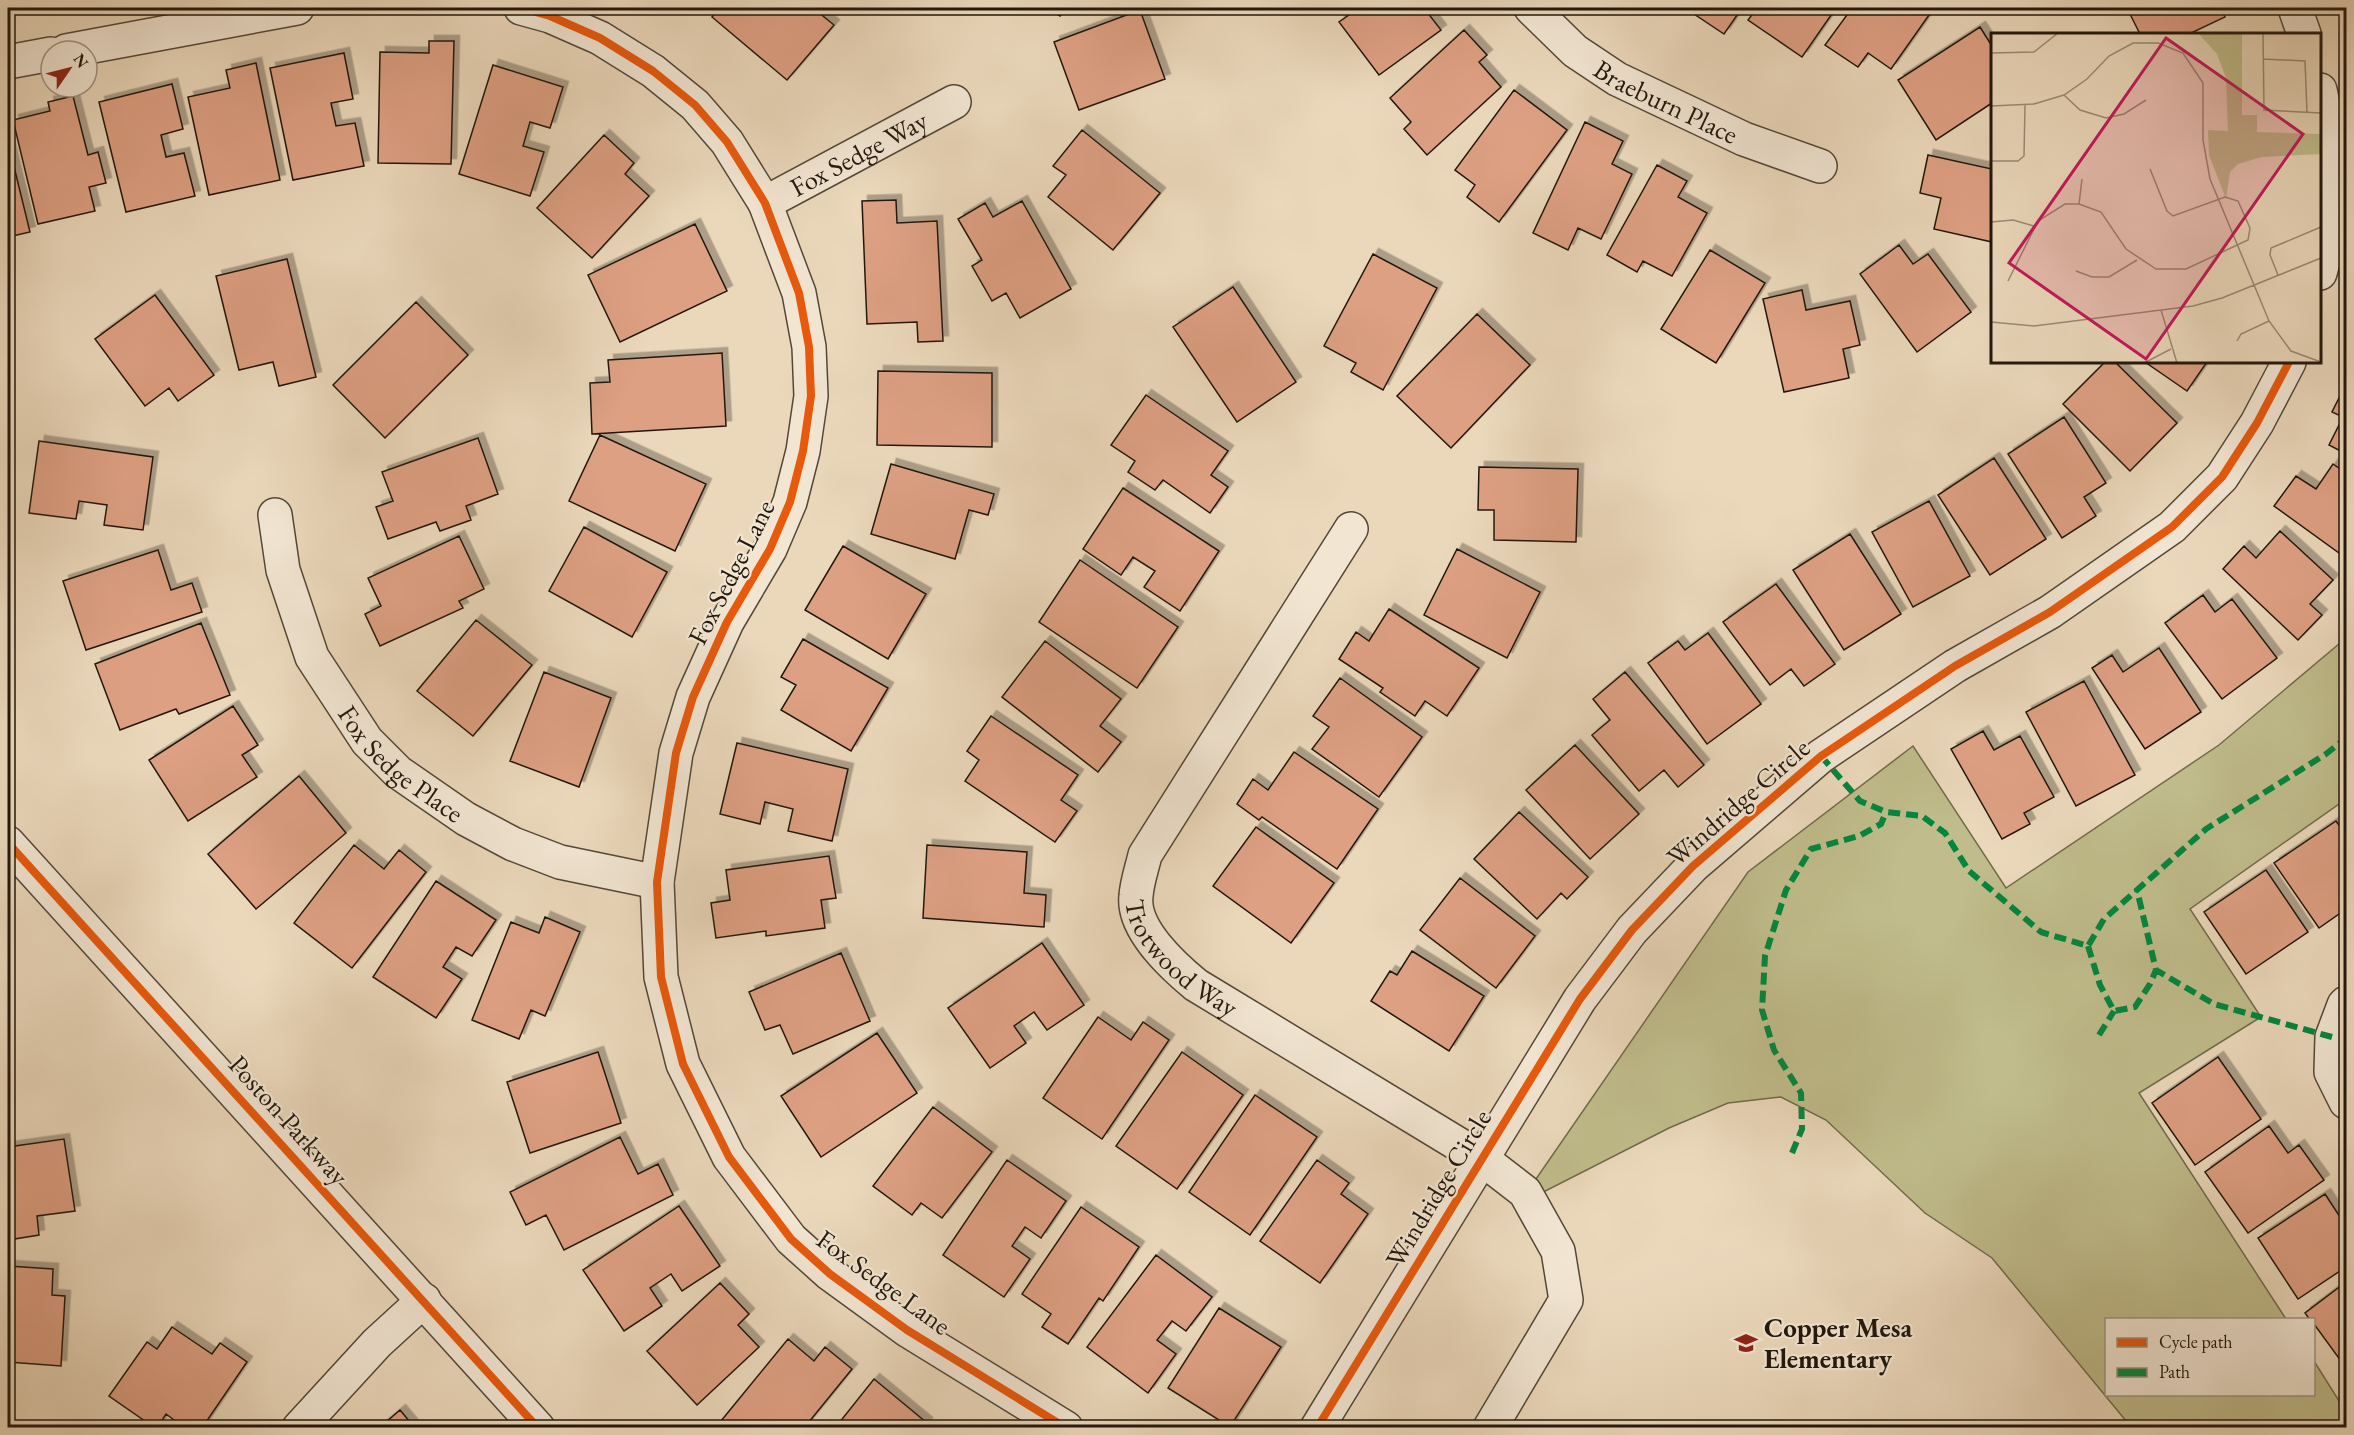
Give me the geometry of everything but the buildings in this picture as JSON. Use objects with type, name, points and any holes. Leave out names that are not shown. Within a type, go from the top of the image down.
[{"type":"street","points":[[99,45],[297,8]]},
{"type":"street","name":"Fox Sedge Lane","points":[[521,8],[550,15],[600,38],[653,70],[695,105],[727,142],[765,203],[799,293],[809,347],[811,396],[803,451],[790,502],[770,549],[727,622],[693,697],[676,753],[657,882],[662,977],[683,1064],[729,1157],[791,1239],[830,1274],[907,1330],[1066,1428]]},
{"type":"street","name":"Braeburn Place","points":[[1531,8],[1575,51],[1617,79],[1744,139],[1820,166]]},
{"type":"street","points":[[2295,8],[2304,33]]},
{"type":"street","points":[[8,62],[39,56]]},
{"type":"street","points":[[2321,97],[2326,114],[2333,192],[2327,247],[2321,266]]},
{"type":"street","name":"Fox Sedge Way","points":[[765,203],[954,102]]},
{"type":"street","name":"Windridge Circle","points":[[1317,1428],[1580,999],[1632,930],[1693,866],[1821,756],[1955,666],[2050,612],[2172,527],[2222,477],[2257,423],[2288,363]]},
{"type":"street","name":"Fox Sedge Place","points":[[275,515],[283,570],[312,657],[367,741],[398,772],[466,819],[513,844],[560,862],[657,882]]},
{"type":"street","name":"Trotwood Way","points":[[1351,529],[1145,855],[1136,898],[1141,919],[1153,943],[1171,964],[1196,985],[1481,1158],[1525,1192],[1558,1251],[1566,1300],[1490,1428]]},
{"type":"street","name":"Poston Parkway","points":[[8,843],[538,1428]]},
{"type":"street","points":[[2346,1003],[2332,1037],[2331,1072],[2346,1102]]},
{"type":"street","points":[[299,1428],[377,1343],[424,1300]]},
{"type":"shaded area","points":[[2346,638],[2346,799],[2190,909],[2261,1017],[2139,1093],[2285,1318],[2105,1318],[2105,1395],[1992,1258],[1925,1213],[1826,1120],[1781,1097],[1728,1103],[1669,1128],[1518,1205],[1748,872],[1913,746],[2006,888],[2219,745]]},
{"type":"shaded area","points":[[2315,1363],[2346,1412],[2346,1427],[2131,1427],[2106,1396],[2315,1396]]},
{"type":"marked path","points":[[2332,1037],[2214,1004],[2156,970],[2137,890],[2206,829],[2326,754],[2346,738]]},
{"type":"marked path","points":[[1821,756],[1860,801],[1886,812],[1922,816],[1945,833],[1969,871],[2041,932],[2088,946],[2104,919],[2137,890]]},
{"type":"marked path","points":[[1792,1153],[1802,1129],[1801,1093],[1774,1050],[1762,1010],[1765,956],[1786,890],[1811,849],[1859,836],[1881,824],[1886,812]]},
{"type":"marked path","points":[[2088,946],[2100,985],[2114,1011],[2135,1007],[2156,970]]},
{"type":"marked path","points":[[2099,1035],[2114,1011]]},
{"type":"cycle path","points":[[521,8],[550,16],[600,38],[653,71],[695,105],[727,142],[765,203],[799,293],[809,347],[811,396],[803,451],[790,502],[770,549],[727,622],[693,697],[676,753],[657,882],[661,977],[683,1064],[729,1157],[791,1239],[830,1274],[907,1330],[1066,1428]]},
{"type":"cycle path","points":[[1317,1428],[1580,999],[1632,930],[1693,866],[1821,756],[1955,666],[2050,612],[2172,527],[2222,477],[2257,423],[2288,363]]},
{"type":"cycle path","points":[[8,843],[538,1428]]},
{"type":"place","name":"Copper Mesa Elementary","points":[[1746,1343]]}]
